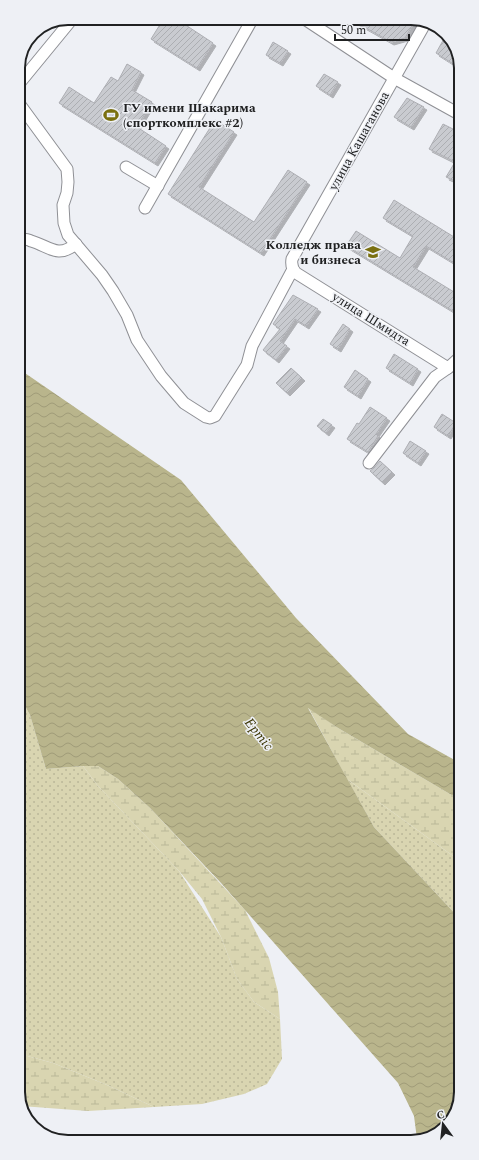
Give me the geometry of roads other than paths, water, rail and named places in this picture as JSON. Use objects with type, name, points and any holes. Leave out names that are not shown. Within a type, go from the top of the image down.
[{"type":"street","points":[[25,76],[67,25]]},
{"type":"street","points":[[145,208],[249,25]]},
{"type":"street","points":[[314,25],[394,78],[454,111]]},
{"type":"street","name":"улица Кашаганова","points":[[25,112],[67,169],[67,193],[63,204],[64,223],[68,235],[113,291],[127,315],[137,340],[165,381],[184,403],[210,418],[216,416],[247,366],[252,346],[292,264],[423,26]]},
{"type":"street","points":[[126,167],[158,186]]},
{"type":"street","points":[[25,240],[31,240],[48,249],[56,251],[69,250],[76,244]]},
{"type":"street","name":"улица Шмидта","points":[[292,264],[296,273],[448,368]]},
{"type":"street","points":[[369,463],[435,377],[454,363]]},
{"type":"water","name":"Ертіс","points":[[25,373],[181,480],[296,618],[408,734],[454,760],[454,796],[338,728],[308,708],[374,827],[454,913],[454,1098],[447,1116],[430,1131],[416,1135],[414,1116],[398,1083],[221,883],[150,808],[118,779],[98,766],[46,769],[30,715],[25,706]]},
{"type":"place","name":"ГУ имени Шакарима (спорткомплекс #2)","points":[[111,115]]},
{"type":"place","name":"Колледж права и бизнеса","points":[[373,252]]}]
